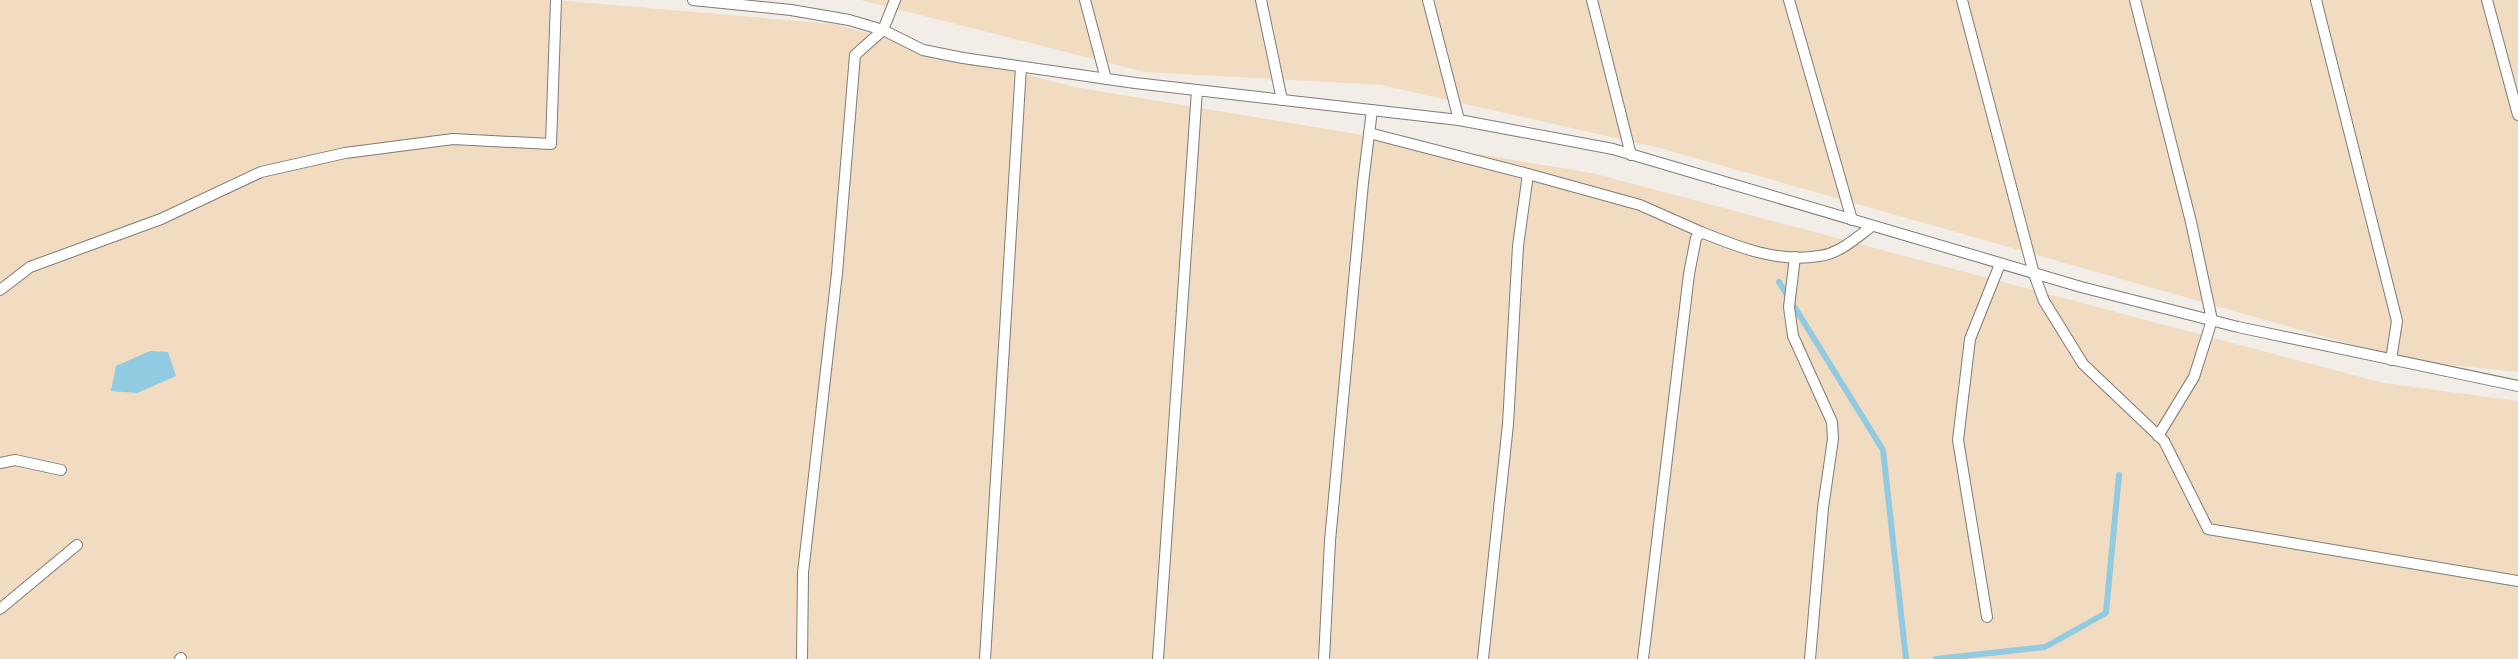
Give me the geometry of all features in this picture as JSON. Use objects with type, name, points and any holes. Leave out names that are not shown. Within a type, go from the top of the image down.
[{"type":"lane","points":[[0,290],[30,267],[161,219],[261,172],[345,153],[453,139],[551,144],[556,0]]},
{"type":"lane","points":[[693,0],[791,10],[849,20],[883,30],[922,50],[1022,67],[1459,120],[1631,154],[2034,274],[2212,320],[2518,386]]},
{"type":"lane","points":[[802,659],[803,573],[837,273],[855,54],[883,30],[895,0]]},
{"type":"lane","points":[[1085,0],[1106,79]]},
{"type":"lane","points":[[1261,0],[1282,100]]},
{"type":"lane","points":[[1428,0],[1459,120]]},
{"type":"lane","points":[[1592,0],[1631,154]]},
{"type":"lane","points":[[1790,0],[1851,220]]},
{"type":"lane","points":[[1962,0],[2034,274],[2044,301],[2083,364],[2164,441],[2208,529],[2518,581]]},
{"type":"lane","points":[[2135,0],[2191,222],[2212,320],[2194,377],[2158,436]]},
{"type":"lane","points":[[2316,0],[2397,321],[2391,360]]},
{"type":"lane","points":[[2487,0],[2518,115]]},
{"type":"lane","points":[[985,659],[1022,67]]},
{"type":"lane","points":[[1158,659],[1197,90]]},
{"type":"lane","points":[[1324,659],[1330,541],[1372,110]]},
{"type":"lane","points":[[1369,133],[1640,205],[1751,252],[1795,257],[1821,256],[1844,247],[1872,226]]},
{"type":"lane","points":[[1483,659],[1508,424],[1518,246],[1528,174]]},
{"type":"lane","points":[[1643,659],[1689,274],[1696,238],[1701,232]]},
{"type":"lane","points":[[1795,257],[1789,307],[1793,336],[1832,422],[1833,439],[1823,508],[1810,659]]},
{"type":"lane","points":[[1987,617],[1958,440],[1970,339],[2000,264]]},
{"type":"lane","points":[[0,463],[15,460],[61,470]]},
{"type":"lane","points":[[0,609],[77,546]]},
{"type":"shaded area","points":[[0,0],[554,0],[833,24],[1074,87],[1592,173],[2383,383],[2518,401],[2518,659],[0,659]]},
{"type":"shaded area","points":[[861,0],[2518,0],[2518,372],[2410,361],[1660,148],[1382,85],[1145,72]]},
{"type":"water","points":[[150,351],[168,352],[176,376],[137,393],[111,391],[116,366]]},
{"type":"waterway","points":[[1779,282],[1883,450],[1906,659]]},
{"type":"waterway","points":[[1936,659],[2045,647],[2106,613],[2119,475]]}]
